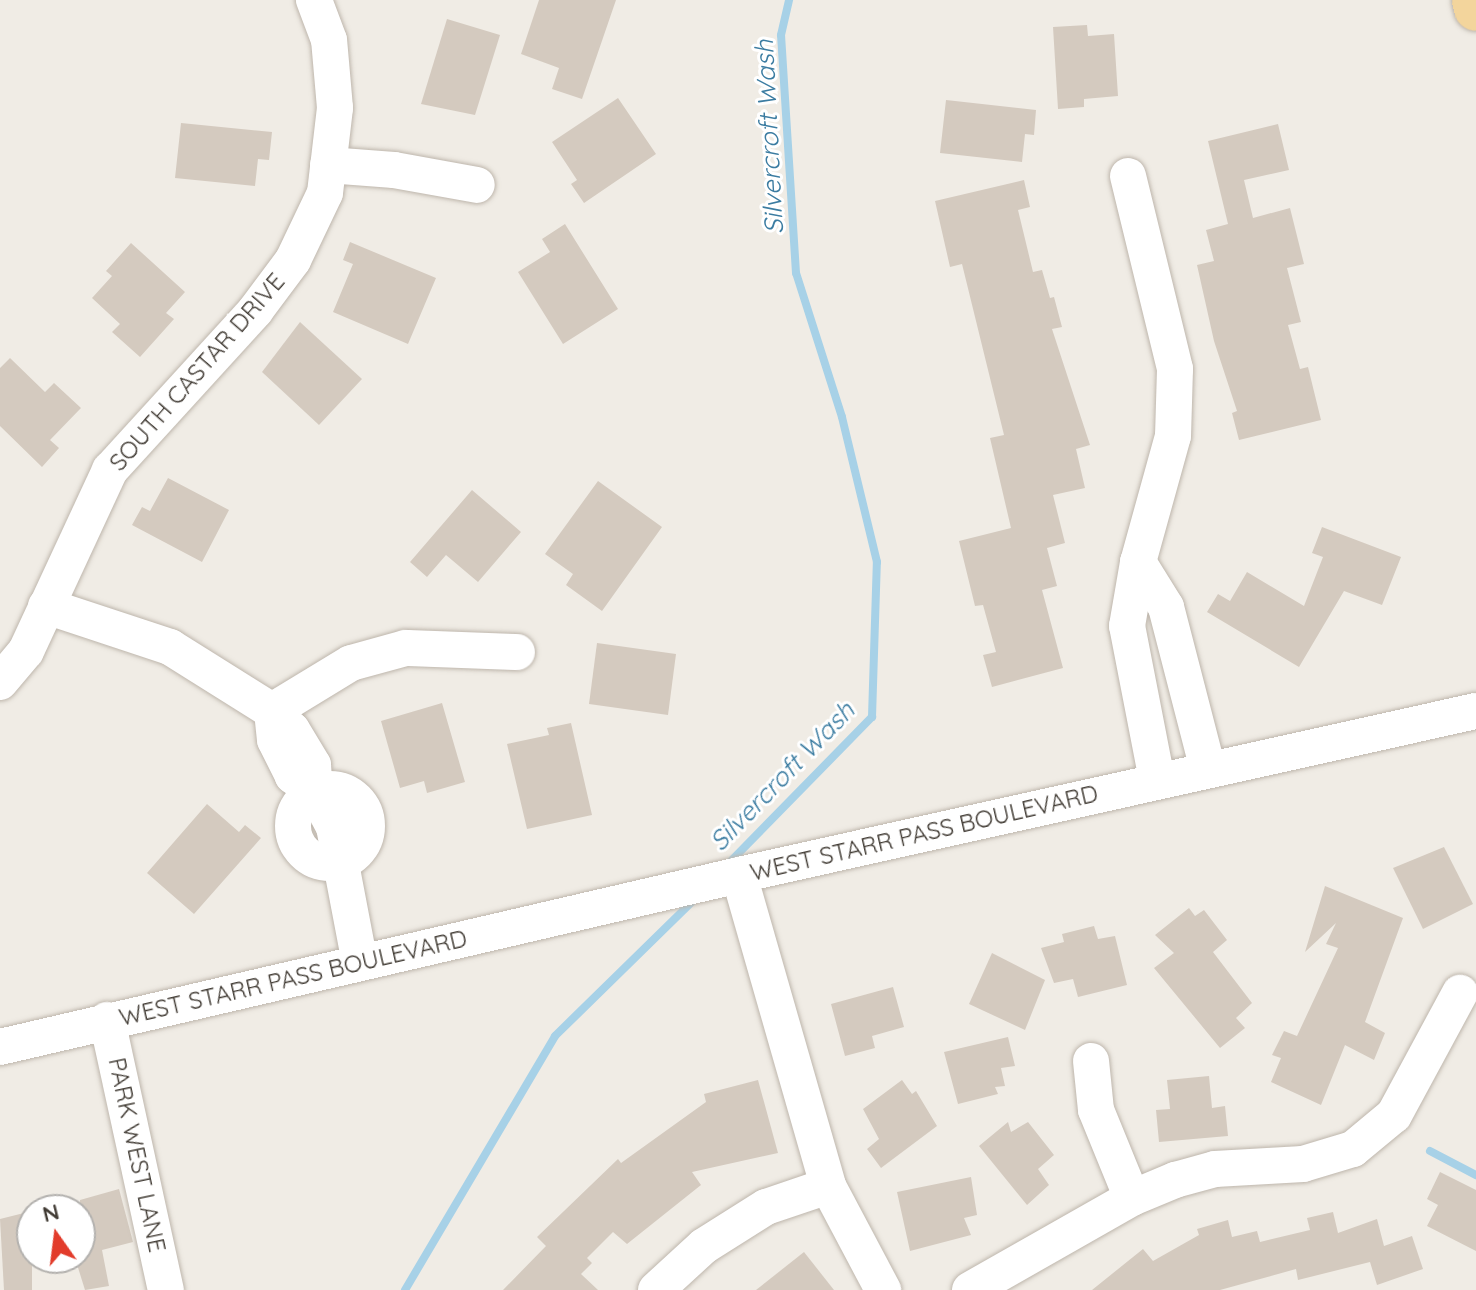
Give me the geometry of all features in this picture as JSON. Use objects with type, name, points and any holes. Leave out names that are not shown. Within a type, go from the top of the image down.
[{"type":"main road","points":[[1474,0],[1476,9]]},
{"type":"street","name":"SOUTH CASTAR DRIVE","points":[[0,682],[26,651],[110,470],[255,311],[293,260],[325,193],[335,108],[329,40],[314,0]]},
{"type":"street","points":[[328,165],[394,170],[477,185]]},
{"type":"street","points":[[1128,176],[1175,369],[1173,436],[1138,562],[1127,626],[1157,780]]},
{"type":"street","points":[[1138,562],[1166,607],[1208,769]]},
{"type":"street","points":[[46,606],[170,647],[272,711],[292,730],[313,765],[315,791],[334,827],[360,963]]},
{"type":"street","points":[[272,711],[351,663],[406,648],[517,652]]},
{"type":"street","points":[[1133,665],[1176,653]]},
{"type":"street","name":"WEST STARR PASS BOULEVARD","points":[[0,1047],[739,875],[1476,711]]},
{"type":"street","points":[[739,875],[828,1186],[883,1290]]},
{"type":"street","points":[[970,1290],[1132,1198],[1215,1169],[1303,1164],[1353,1149],[1394,1115],[1460,993]]},
{"type":"street","name":"PARK WEST LANE","points":[[107,1020],[166,1290]]},
{"type":"street","points":[[1091,1061],[1096,1110],[1132,1198]]},
{"type":"street","points":[[656,1290],[704,1246],[766,1207],[828,1186]]},
{"type":"building","points":[[539,0],[616,0],[582,99],[552,89],[559,68],[521,54]]},
{"type":"building","points":[[447,19],[500,35],[475,115],[421,104]]},
{"type":"building","points":[[1087,25],[1088,36],[1114,34],[1118,96],[1084,99],[1084,107],[1058,109],[1053,27]]},
{"type":"building","points":[[618,98],[656,154],[584,203],[571,184],[577,180],[552,142]]},
{"type":"building","points":[[946,100],[1036,110],[1034,135],[1025,134],[1022,162],[940,153]]},
{"type":"building","points":[[181,123],[272,132],[269,160],[258,159],[255,186],[175,178]]},
{"type":"building","points":[[1278,124],[1289,170],[1244,180],[1253,218],[1290,208],[1304,264],[1287,268],[1301,322],[1288,325],[1300,369],[1308,367],[1321,420],[1239,440],[1232,413],[1237,411],[1214,341],[1197,265],[1214,261],[1206,230],[1228,224],[1208,141]]},
{"type":"building","points":[[1024,180],[1030,207],[1018,210],[1033,272],[1042,270],[1050,298],[1054,297],[1062,327],[1052,329],[1090,445],[1076,449],[1085,488],[1053,495],[1065,543],[1047,548],[1057,586],[1042,590],[1063,668],[992,687],[983,655],[996,652],[983,605],[975,606],[959,541],[1011,528],[990,438],[1004,435],[962,264],[950,267],[935,201]]},
{"type":"building","points":[[565,224],[618,309],[563,344],[518,272],[550,252],[542,239]]},
{"type":"building","points":[[350,242],[436,278],[408,344],[333,312],[353,264],[343,260]]},
{"type":"building","points":[[131,243],[185,292],[166,313],[174,319],[140,357],[112,332],[120,324],[92,298],[112,276],[106,271]]},
{"type":"building","points":[[300,322],[362,379],[319,425],[262,372]]},
{"type":"building","points":[[10,358],[45,392],[54,383],[81,408],[50,440],[59,448],[42,467],[0,426],[0,368]]},
{"type":"building","points":[[168,478],[229,510],[202,562],[132,525],[142,507],[150,511]]},
{"type":"building","points":[[598,481],[662,527],[602,611],[566,585],[573,574],[545,554]]},
{"type":"building","points":[[472,490],[521,532],[478,582],[446,555],[427,577],[410,562]]},
{"type":"building","points":[[1322,527],[1401,557],[1382,605],[1344,591],[1299,667],[1207,612],[1218,594],[1230,601],[1247,572],[1304,606],[1323,557],[1312,553]]},
{"type":"building","points":[[597,643],[676,654],[668,715],[589,704]]},
{"type":"building","points":[[442,703],[465,782],[427,793],[424,781],[400,788],[381,721]]},
{"type":"building","points":[[571,723],[592,815],[527,829],[507,744],[549,735],[547,728]]},
{"type":"building","points":[[207,804],[239,832],[245,825],[261,838],[194,914],[147,873]]},
{"type":"building","points":[[1444,847],[1473,904],[1423,929],[1393,868]]},
{"type":"building","points":[[1325,886],[1403,918],[1365,1022],[1385,1033],[1374,1060],[1345,1045],[1321,1105],[1271,1082],[1281,1058],[1272,1055],[1284,1031],[1297,1036],[1338,948],[1326,944],[1336,923],[1305,952]]},
{"type":"building","points":[[1189,908],[1195,916],[1204,910],[1227,940],[1213,952],[1252,1003],[1236,1018],[1245,1028],[1220,1048],[1154,968],[1174,953],[1155,935]]},
{"type":"building","points":[[1094,926],[1098,939],[1115,936],[1127,985],[1078,997],[1073,979],[1054,983],[1041,948],[1064,942],[1062,934]]},
{"type":"building","points":[[992,953],[1045,980],[1025,1030],[969,1004]]},
{"type":"building","points":[[893,987],[904,1027],[872,1036],[875,1048],[845,1056],[831,1004]]},
{"type":"building","points":[[1008,1037],[1015,1066],[1001,1068],[1005,1086],[995,1087],[998,1094],[958,1104],[944,1052]]},
{"type":"building","points":[[1209,1076],[1212,1108],[1225,1106],[1228,1136],[1159,1142],[1156,1110],[1170,1109],[1167,1080]]},
{"type":"building","points":[[758,1080],[778,1153],[692,1172],[701,1185],[627,1244],[613,1232],[587,1258],[592,1263],[581,1274],[598,1290],[503,1290],[546,1246],[537,1237],[618,1159],[621,1163],[706,1102],[704,1094]]},
{"type":"building","points":[[902,1080],[912,1094],[916,1091],[937,1126],[881,1168],[867,1149],[879,1139],[863,1109]]},
{"type":"building","points":[[1008,1122],[1011,1132],[1028,1122],[1054,1155],[1038,1169],[1049,1185],[1027,1205],[979,1146]]},
{"type":"building","points":[[1440,1172],[1476,1190],[1476,1251],[1427,1226],[1438,1205],[1427,1199]]},
{"type":"building","points":[[971,1177],[977,1215],[964,1218],[971,1235],[910,1251],[897,1192]]},
{"type":"building","points":[[119,1189],[133,1242],[102,1250],[109,1286],[85,1290],[80,1274],[96,1274],[96,1195]]},
{"type":"building","points":[[1333,1212],[1338,1233],[1377,1219],[1384,1246],[1412,1236],[1423,1269],[1377,1285],[1370,1262],[1298,1280],[1296,1269],[1220,1290],[1092,1290],[1143,1249],[1153,1261],[1199,1235],[1197,1229],[1228,1220],[1232,1237],[1257,1231],[1260,1242],[1310,1230],[1307,1218]]},
{"type":"building","points":[[16,1215],[16,1274],[32,1274],[32,1290],[4,1290],[0,1219]]},
{"type":"building","points":[[804,1252],[834,1290],[756,1290]]},
{"type":"waterway","name":"Silvercroft Wash","points":[[728,864],[872,717],[877,562],[842,417],[796,273],[781,35],[789,0]]},
{"type":"waterway","name":"Silvercroft Wash","points":[[405,1290],[555,1036],[694,900]]},
{"type":"waterway","points":[[1430,1151],[1476,1175]]}]
